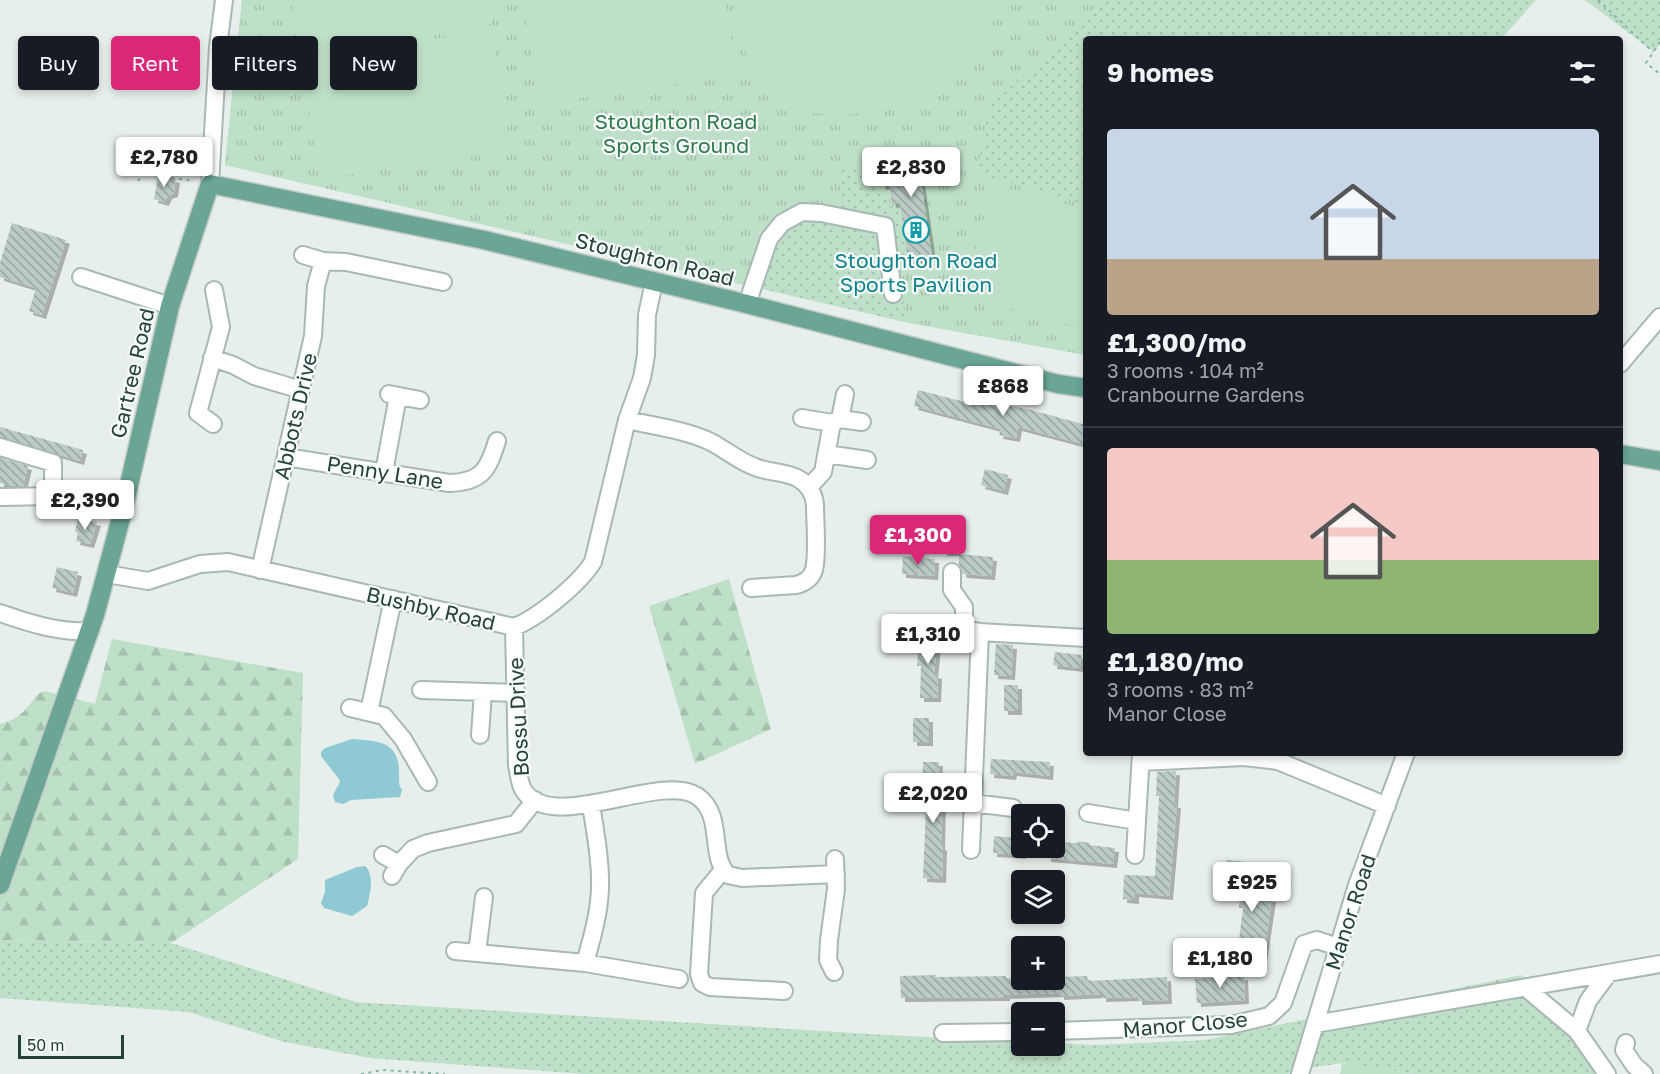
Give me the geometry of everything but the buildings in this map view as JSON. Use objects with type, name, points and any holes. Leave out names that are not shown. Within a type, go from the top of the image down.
[{"type":"main road","name":"Stoughton Road","points":[[210,184],[484,240],[747,304],[1058,384],[1083,388]]},
{"type":"main road","name":"Gartree Road","points":[[0,885],[90,631],[124,507],[171,306],[210,184]]},
{"type":"main road","points":[[1623,455],[1660,461]]},
{"type":"street","name":"Gartree Road","points":[[210,184],[218,47],[224,0]]},
{"type":"street","points":[[747,304],[769,238],[782,223],[802,212],[821,213],[885,226],[892,294]]},
{"type":"street","points":[[303,255],[323,261],[346,262],[443,282]]},
{"type":"street","name":"Abbots Drive","points":[[260,570],[314,336],[316,286],[323,261]]},
{"type":"street","points":[[81,277],[171,306]]},
{"type":"street","name":"Bushby Road","points":[[107,574],[148,581],[200,564],[228,562],[514,627],[527,622],[543,611],[583,575],[593,562],[627,420],[644,368],[647,315],[654,282]]},
{"type":"street","points":[[213,424],[198,413],[221,327],[214,290]]},
{"type":"street","points":[[1623,360],[1660,317]]},
{"type":"street","points":[[210,365],[233,365],[254,376],[301,390]]},
{"type":"street","points":[[809,487],[824,472],[845,394]]},
{"type":"street","points":[[384,472],[393,395],[420,400]]},
{"type":"street","points":[[802,418],[862,422]]},
{"type":"street","points":[[627,420],[699,438],[712,443],[748,465],[800,479],[809,487],[815,506],[815,562],[811,576],[803,584],[751,588]]},
{"type":"street","name":"Penny Lane","points":[[286,457],[449,483],[472,480],[482,474],[490,463],[497,441]]},
{"type":"street","points":[[0,447],[53,463],[53,484],[56,495]]},
{"type":"street","points":[[827,454],[867,460]]},
{"type":"street","points":[[0,497],[56,495],[124,507]]},
{"type":"street","points":[[952,572],[952,590],[964,607],[966,630],[974,803],[971,850]]},
{"type":"street","points":[[372,713],[393,599]]},
{"type":"street","points":[[0,613],[35,625],[77,632],[90,631]]},
{"type":"street","name":"Bossu Drive","points":[[514,627],[519,780],[524,791],[535,800],[554,806],[591,804],[667,791],[689,792],[698,797],[710,811],[723,870]]},
{"type":"street","points":[[966,630],[1083,638]]},
{"type":"street","points":[[420,690],[515,693]]},
{"type":"street","points":[[480,735],[483,692]]},
{"type":"street","points":[[350,708],[384,716],[403,739],[428,782]]},
{"type":"street","name":"Manor Road","points":[[1300,1074],[1357,885],[1405,756]]},
{"type":"street","points":[[1135,855],[1141,758],[1244,757],[1278,761],[1387,806]]},
{"type":"street","points":[[384,855],[396,870],[406,855],[420,845],[516,824],[535,800]]},
{"type":"street","points":[[974,803],[1011,808]]},
{"type":"street","points":[[585,963],[595,927],[600,890],[600,860],[591,804]]},
{"type":"street","points":[[1088,813],[1137,821]]},
{"type":"street","points":[[784,991],[710,987],[702,983],[699,974],[704,893],[723,870],[742,878],[835,866],[836,889],[828,960],[834,972]]},
{"type":"street","points":[[477,952],[484,897]]},
{"type":"street","name":"Manor Close","points":[[1065,1031],[1231,1025],[1269,1016],[1283,1003],[1304,944],[1317,940],[1338,947]]},
{"type":"street","points":[[455,951],[585,963],[679,979]]},
{"type":"street","points":[[1315,1024],[1660,964]]},
{"type":"street","points":[[1577,1030],[1588,1001],[1608,974]]},
{"type":"street","points":[[1526,988],[1577,1030],[1607,1074]]},
{"type":"street","points":[[943,1033],[1011,1032]]},
{"type":"street","points":[[1626,1043],[1624,1050],[1628,1057],[1644,1074]]},
{"type":"path","points":[[1598,0],[1653,52]]},
{"type":"path","points":[[1660,42],[1646,63],[1660,74]]},
{"type":"path","points":[[138,181],[143,174],[210,184]]},
{"type":"path","points":[[361,1074],[383,1070],[445,1074]]},
{"type":"green space","name":"Stoughton Road Sports Ground","points":[[242,0],[1536,0],[1504,36],[1083,36],[1083,354],[909,323],[225,165],[233,90],[318,90],[318,36],[238,36]]},
{"type":"green space","name":"Stoughton Road Sports Ground","points":[[242,0],[1107,0],[989,106],[977,173],[1083,203],[1083,354],[906,322],[897,257],[907,254],[898,206],[890,207],[887,190],[879,189],[875,164],[839,170],[841,200],[835,203],[794,207],[778,217],[766,236],[754,266],[741,284],[225,165],[233,90],[318,90],[318,36],[238,36]]},
{"type":"green space","points":[[291,0],[487,0],[491,24],[409,36],[330,36],[330,47],[318,49],[318,36],[297,36]]},
{"type":"green space","points":[[523,0],[726,0],[736,75],[538,104]]},
{"type":"green space","points":[[732,0],[991,0],[981,56],[942,87],[904,108],[843,115],[800,112],[763,87],[740,40]]},
{"type":"green space","points":[[1585,0],[1660,0],[1660,43],[1654,52]]},
{"type":"green space","points":[[492,31],[510,151],[319,179],[306,90],[318,90],[318,56],[330,54],[330,90],[417,90],[417,42]]},
{"type":"green space","points":[[993,184],[1083,209],[1083,328],[963,295]]},
{"type":"green space","points":[[729,579],[771,729],[695,764],[649,606]]},
{"type":"green space","points":[[112,639],[303,673],[298,859],[171,943],[0,940],[0,724],[18,716],[37,695],[45,691],[95,704]]},
{"type":"green space","points":[[0,940],[171,943],[356,1002],[1011,1041],[1011,1056],[1065,1056],[1065,1044],[1094,1045],[1205,1040],[1521,975],[1584,1024],[1617,1074],[1414,1074],[1342,1063],[1287,1074],[584,1074],[370,1058],[285,1042],[188,1012],[0,998]]},
{"type":"green space","points":[[1342,1063],[1414,1074],[1340,1074]]},
{"type":"water","points":[[352,739],[384,744],[395,754],[402,790],[400,797],[351,800],[343,804],[335,802],[333,795],[340,782],[321,756],[321,752],[325,748]]},
{"type":"water","points":[[365,866],[371,879],[367,906],[352,916],[324,908],[321,903],[325,892],[325,880]]},
{"type":"place","name":"Stoughton Road Sports Pavilion","points":[[916,230]]}]
